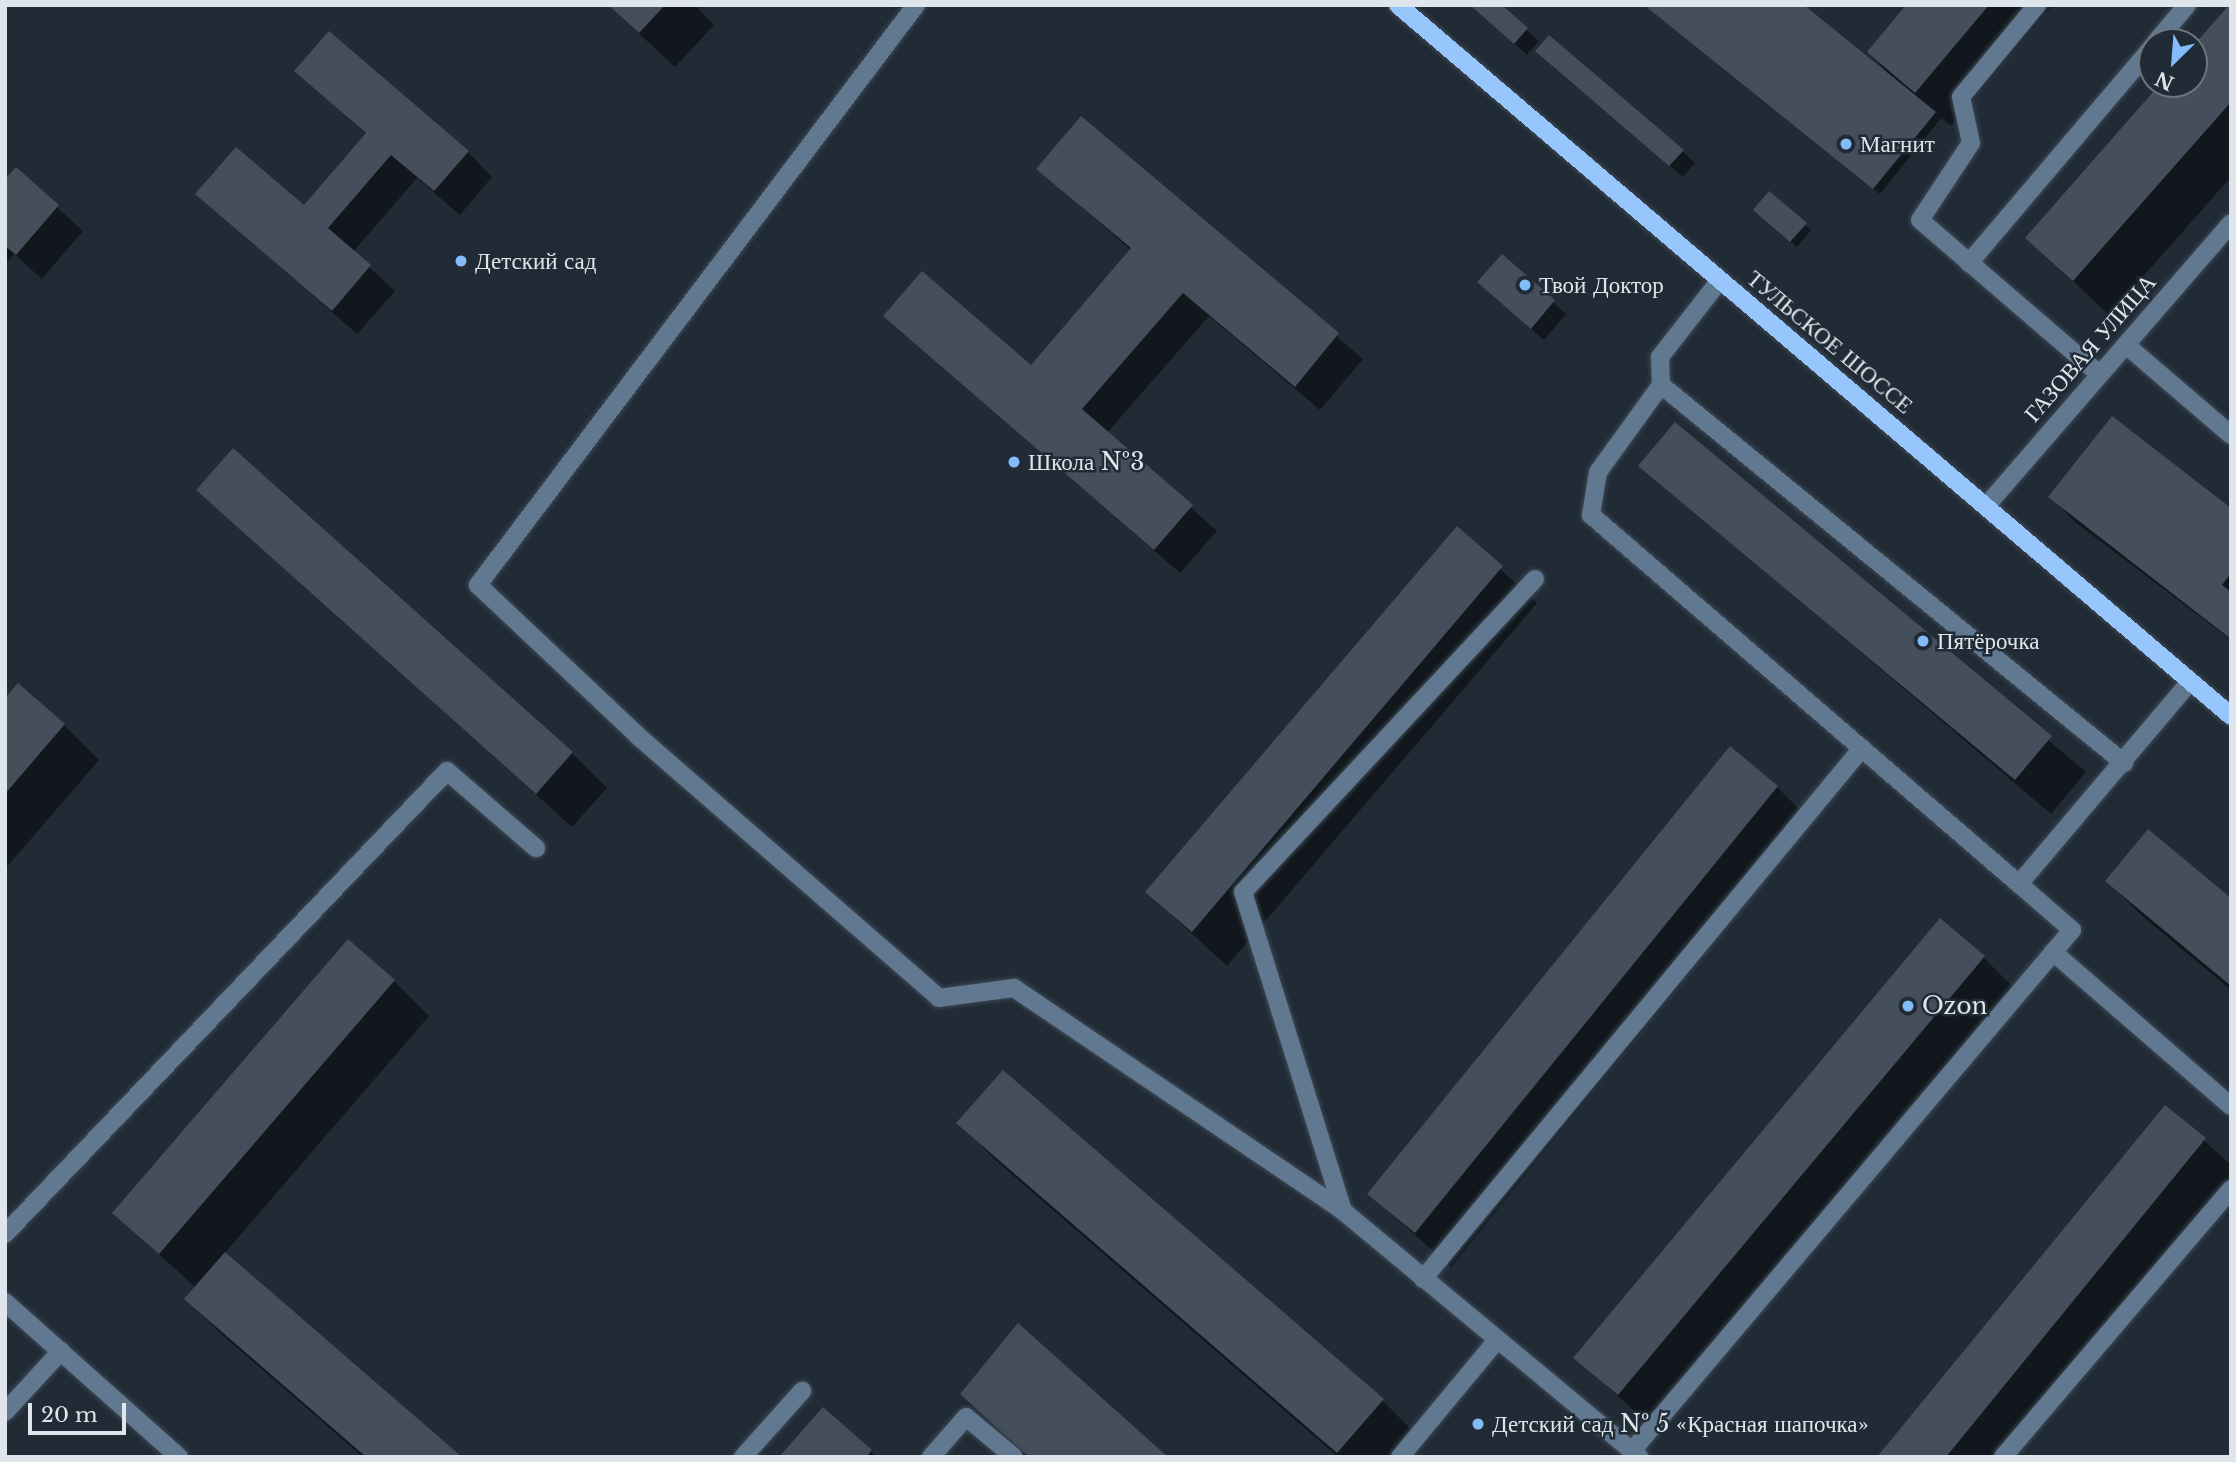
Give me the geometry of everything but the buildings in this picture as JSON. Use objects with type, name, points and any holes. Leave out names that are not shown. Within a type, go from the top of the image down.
[{"type":"main road","name":"ТУЛЬСКОЕ ШОССЕ","points":[[1398,5],[2231,716]]},
{"type":"street","points":[[916,5],[478,585],[638,736],[939,998],[1014,988],[1343,1210],[1636,1454],[2072,930],[1591,515],[1598,472],[1661,385],[1660,357],[1720,280]]},
{"type":"street","points":[[2037,5],[1961,97],[1971,143],[1920,220],[2099,374]]},
{"type":"street","points":[[2168,28],[2187,5]]},
{"type":"street","points":[[1969,263],[2138,64]]},
{"type":"street","name":"ГАЗОВАЯ УЛИЦА","points":[[1987,505],[2231,223]]},
{"type":"street","points":[[2126,345],[2231,435]]},
{"type":"street","points":[[1661,385],[2124,763]]},
{"type":"street","points":[[1343,1210],[1243,892],[1535,579]]},
{"type":"street","points":[[2019,884],[2190,682]]},
{"type":"street","points":[[1423,1279],[1862,748]]},
{"type":"street","points":[[5,1234],[447,771],[536,848]]},
{"type":"street","points":[[2053,952],[2231,1106]]},
{"type":"street","points":[[2003,1457],[2231,1189]]},
{"type":"street","points":[[5,1302],[179,1457]]},
{"type":"street","points":[[1400,1457],[1497,1340]]},
{"type":"street","points":[[5,1412],[61,1351]]},
{"type":"street","points":[[743,1457],[802,1391]]},
{"type":"street","points":[[930,1457],[966,1417],[1014,1457]]},
{"type":"place","name":"Магнит","points":[[1846,144]]},
{"type":"place","name":"Детский сад","points":[[461,261]]},
{"type":"place","name":"Твой Доктор","points":[[1525,285]]},
{"type":"place","name":"Школа №3","points":[[1014,462]]},
{"type":"place","name":"Пятёрочка","points":[[1923,641]]},
{"type":"place","name":"Ozon","points":[[1908,1006]]},
{"type":"place","name":"Детский сад № 5 «Красная шапочка»","points":[[1478,1424]]}]
